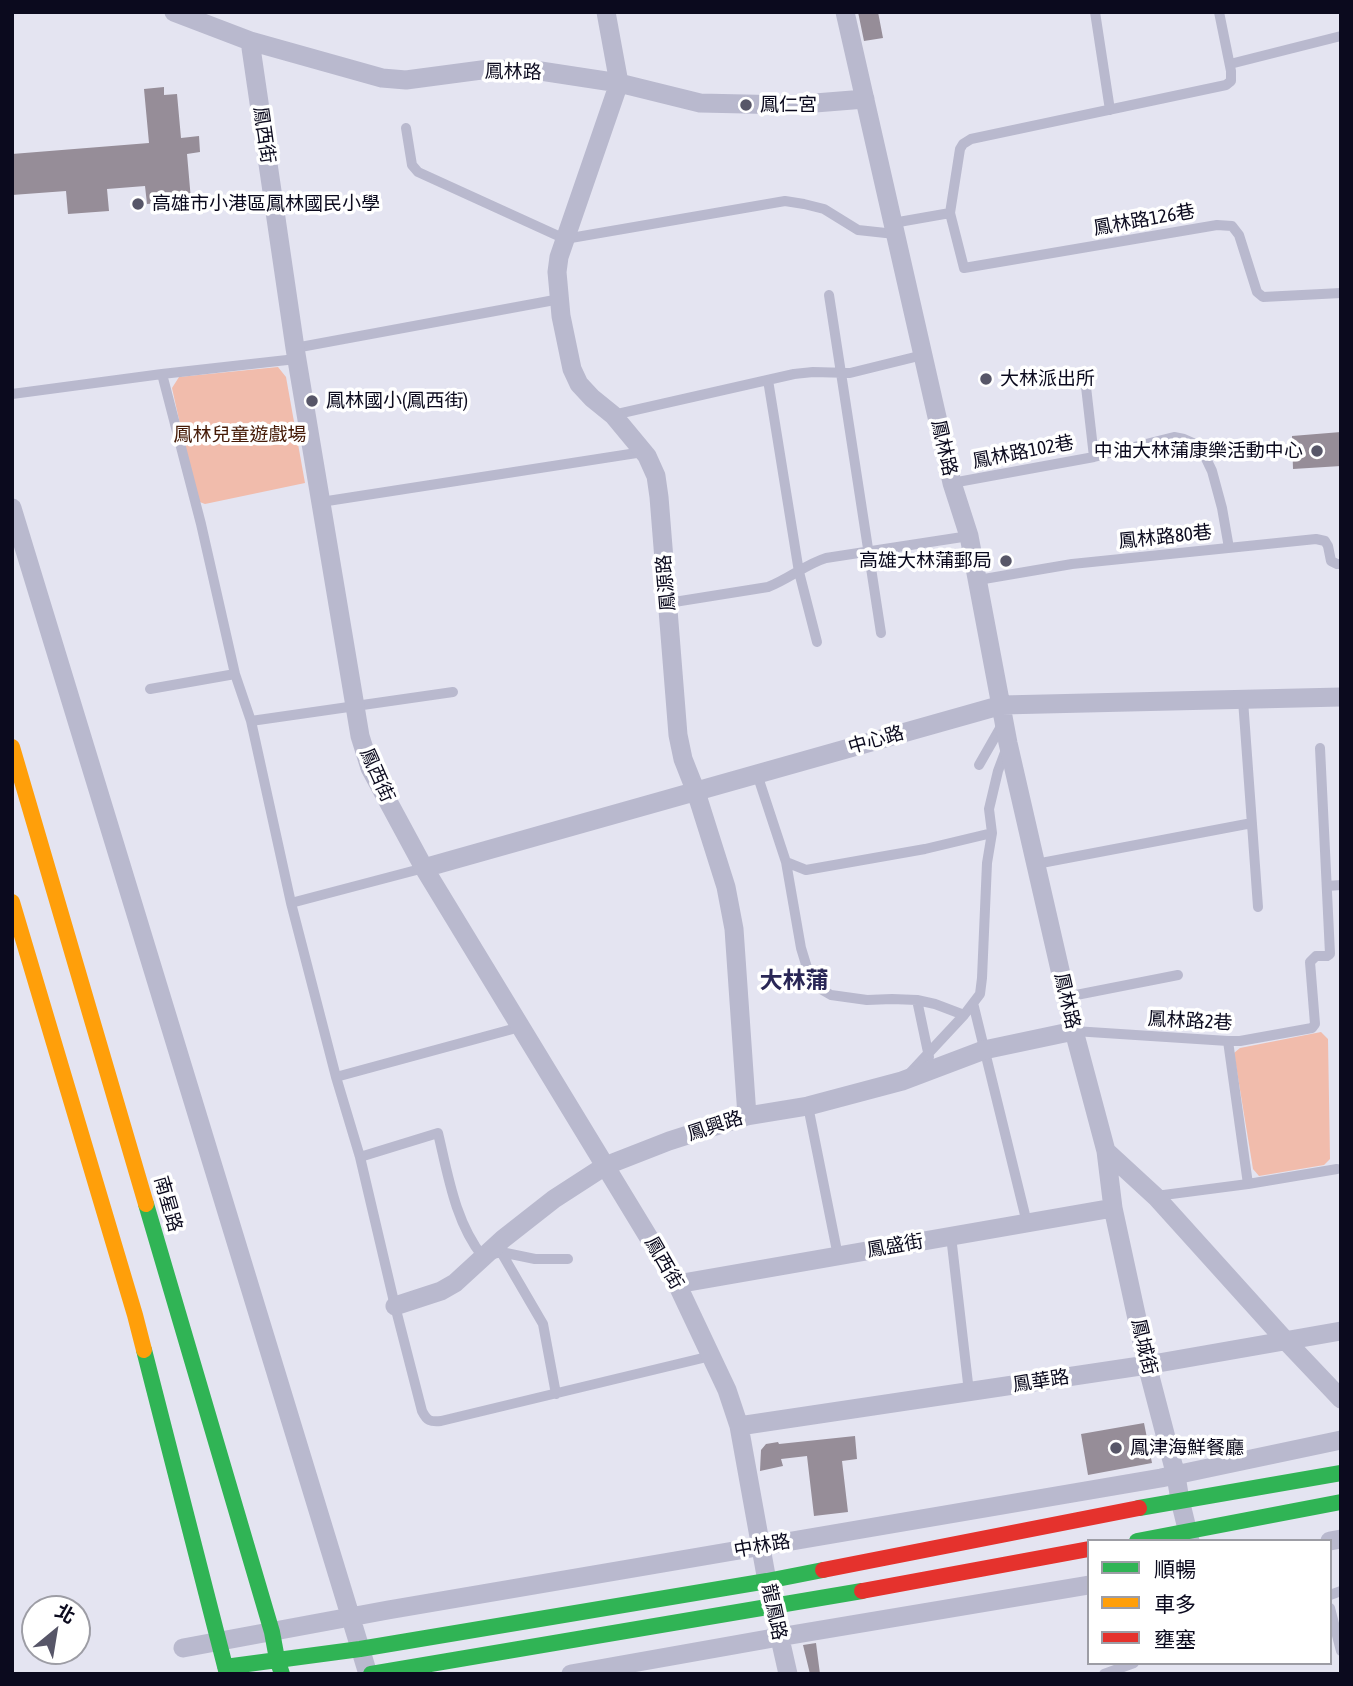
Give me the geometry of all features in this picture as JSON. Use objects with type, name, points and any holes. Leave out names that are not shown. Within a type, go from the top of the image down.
[{"type":"street","name":"鳳林路","points":[[174,12],[250,41],[382,78],[406,80],[489,69],[534,70],[620,83],[700,103],[790,106],[865,99],[952,483],[970,536],[1008,743],[1035,864],[1074,1031],[1106,1151]]},
{"type":"street","points":[[606,12],[620,83]]},
{"type":"street","points":[[845,12],[865,99]]},
{"type":"street","name":"鳳西街","points":[[250,41],[295,353],[360,736],[370,768],[424,868],[677,1284],[727,1390],[739,1426]]},
{"type":"street","name":"鳳源路","points":[[620,83],[559,257],[557,272],[561,316],[572,369],[579,384],[613,415],[647,457],[656,476],[678,735],[683,759],[726,887],[734,929],[747,1116]]},
{"type":"street","points":[[12,508],[359,1649],[370,1674],[773,1607],[1087,1549]]},
{"type":"street","name":"中心路","points":[[424,868],[757,774],[1003,713],[1341,697]]},
{"type":"street","name":"南星路","points":[[12,747],[272,1632],[280,1667]]},
{"type":"street","points":[[12,902],[135,1315],[226,1671]]},
{"type":"street","name":"鳳興路","points":[[395,1306],[441,1291],[455,1283],[554,1199],[605,1166],[669,1141],[747,1116],[808,1106],[902,1081],[930,1061],[1074,1031]]},
{"type":"street","points":[[1106,1151],[1156,1196],[1341,1399]]},
{"type":"street","name":"鳳城街","points":[[1106,1151],[1113,1208],[1147,1365],[1189,1536]]},
{"type":"street","name":"鳳盛街","points":[[677,1284],[1113,1208]]},
{"type":"street","name":"鳳華路","points":[[739,1426],[1147,1365],[1341,1331]]},
{"type":"street","name":"龍鳳路","points":[[739,1426],[767,1581],[788,1674]]},
{"type":"street","name":"中林路","points":[[183,1648],[351,1616],[1176,1476],[1341,1440]]},
{"type":"street","name":"中林路","points":[[226,1671],[280,1667],[359,1649],[767,1581],[1180,1500],[1341,1473]]},
{"type":"street","points":[[1158,1539],[1189,1536],[1341,1503]]},
{"type":"street","points":[[571,1674],[1087,1585]]},
{"type":"lane","points":[[1095,12],[1110,110]]},
{"type":"lane","points":[[406,128],[412,165],[418,172],[565,239],[785,201],[824,209],[858,230],[894,228],[950,212],[960,149],[971,139],[1226,85],[1231,81],[1231,71],[1219,12]]},
{"type":"lane","points":[[1230,64],[1341,36]]},
{"type":"lane","name":"鳳林路126巷","points":[[950,212],[964,268],[1217,225],[1232,226],[1239,235],[1259,295],[1341,293]]},
{"type":"lane","points":[[829,295],[881,633]]},
{"type":"lane","points":[[12,394],[295,353],[560,299]]},
{"type":"lane","points":[[613,415],[768,380],[813,372],[850,373],[923,355]]},
{"type":"lane","points":[[162,374],[201,524],[235,674],[251,722],[291,903],[336,1077],[360,1157],[395,1306],[426,1419],[432,1422],[441,1421],[711,1356]]},
{"type":"lane","points":[[1084,378],[1094,457]]},
{"type":"lane","points":[[768,380],[799,572],[817,642]]},
{"type":"lane","name":"鳳林路102巷","points":[[952,483],[1094,457],[1174,437],[1184,439],[1200,446],[1212,471],[1229,548]]},
{"type":"lane","points":[[321,502],[643,452]]},
{"type":"lane","points":[[668,603],[768,587],[783,582],[814,562],[827,558],[970,536]]},
{"type":"lane","name":"鳳林路80巷","points":[[978,580],[1072,564],[1316,539],[1325,541],[1331,561],[1341,564]]},
{"type":"lane","points":[[150,689],[235,674]]},
{"type":"lane","points":[[251,722],[453,692]]},
{"type":"lane","points":[[1243,700],[1258,907]]},
{"type":"lane","points":[[979,765],[1003,713]]},
{"type":"lane","points":[[930,1061],[980,994],[987,863],[992,833],[989,809],[1008,743]]},
{"type":"lane","name":"鳳林路2巷","points":[[1074,1031],[1240,1041],[1312,1028],[1315,1024],[1310,962],[1316,956],[1330,954],[1320,748]]},
{"type":"lane","points":[[757,774],[786,862],[801,947],[812,984],[831,995],[867,1000],[917,1000],[964,1015]]},
{"type":"lane","points":[[1035,864],[1252,822]]},
{"type":"lane","points":[[786,862],[806,870],[925,849],[992,833]]},
{"type":"lane","points":[[291,903],[424,868]]},
{"type":"lane","points":[[1327,886],[1341,886]]},
{"type":"lane","points":[[1066,997],[1178,975]]},
{"type":"lane","points":[[917,1000],[930,1061]]},
{"type":"lane","points":[[973,1003],[1027,1223]]},
{"type":"lane","points":[[336,1077],[520,1027]]},
{"type":"lane","points":[[1228,1041],[1248,1184]]},
{"type":"lane","points":[[808,1106],[838,1256]]},
{"type":"lane","points":[[360,1157],[438,1133],[453,1197],[473,1245],[492,1254],[535,1259],[568,1259]]},
{"type":"lane","points":[[1156,1196],[1337,1169]]},
{"type":"lane","points":[[951,1236],[969,1392]]},
{"type":"lane","points":[[492,1254],[543,1324],[556,1394]]},
{"type":"lane","points":[[1332,1616],[1341,1651]]},
{"type":"lane","points":[[1104,1674],[1129,1665]]},
{"type":"green space","name":"鳳林兒童遊戲場","points":[[278,367],[286,377],[305,483],[205,504],[197,501],[172,388],[179,377]]},
{"type":"green space","points":[[1321,1032],[1328,1039],[1330,1159],[1324,1165],[1259,1176],[1253,1169],[1234,1053],[1240,1048]]},
{"type":"building","points":[[858,12],[878,12],[883,38],[864,41]]},
{"type":"building","points":[[164,87],[164,95],[177,94],[181,138],[199,136],[200,152],[187,154],[191,200],[147,204],[145,186],[107,189],[109,211],[68,214],[66,191],[12,195],[12,154],[149,143],[144,89]]},
{"type":"building","name":"中油大林蒲康樂活動中心","points":[[1341,432],[1341,466],[1293,469],[1292,436]]},
{"type":"building","name":"鳳津海鮮餐廳","points":[[1144,1423],[1152,1463],[1088,1475],[1081,1434]]},
{"type":"building","points":[[855,1436],[857,1459],[842,1461],[848,1512],[814,1516],[807,1456],[781,1459],[783,1466],[760,1471],[761,1450],[766,1444]]},
{"type":"building","points":[[816,1643],[820,1674],[810,1674],[803,1645]]},
{"type":"traffic: fast","points":[[146,1204],[282,1674]]},
{"type":"traffic: fast","points":[[144,1350],[227,1674]]},
{"type":"traffic: fast","points":[[1139,1508],[1341,1473]]},
{"type":"traffic: fast","points":[[1147,1539],[1341,1502]]},
{"type":"traffic: fast","points":[[225,1667],[360,1649],[823,1570]]},
{"type":"traffic: fast","points":[[371,1674],[862,1591]]},
{"type":"traffic: slow","points":[[12,747],[146,1204]]},
{"type":"traffic: slow","points":[[12,902],[144,1350]]},
{"type":"traffic: jam","points":[[823,1570],[1139,1508]]},
{"type":"traffic: jam","points":[[862,1591],[1087,1549]]},
{"type":"place","name":"鳳仁宮","points":[[746,105]]},
{"type":"place","name":"高雄市小港區鳳林國民小學","points":[[138,204]]},
{"type":"place","name":"大林派出所","points":[[986,379]]},
{"type":"place","name":"鳳林國小(鳳西街)","points":[[312,401]]},
{"type":"place","name":"中油大林蒲康樂活動中心","points":[[1317,451]]},
{"type":"place","name":"高雄大林蒲郵局","points":[[1006,561]]},
{"type":"place","name":"鳳津海鮮餐廳","points":[[1116,1448]]},
{"type":"district","name":"大林蒲","points":[[794,981]]}]
